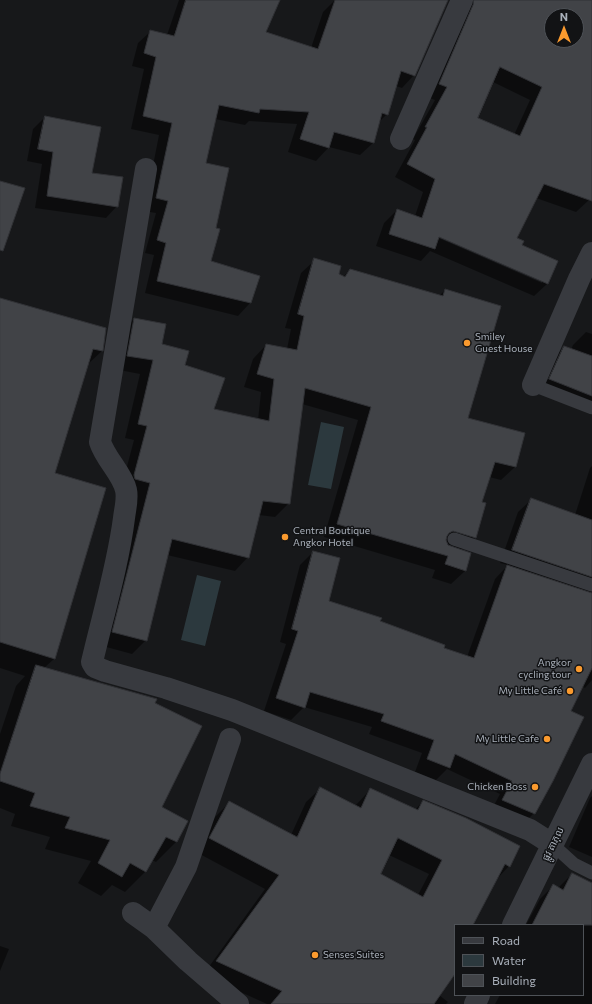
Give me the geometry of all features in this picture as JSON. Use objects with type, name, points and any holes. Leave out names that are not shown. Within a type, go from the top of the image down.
[{"type":"street","points":[[401,139],[462,0]]},
{"type":"street","points":[[146,169],[100,442],[103,452],[117,471],[126,490],[127,499],[120,544],[92,662],[95,667],[166,688],[232,710],[530,830],[552,844]]},
{"type":"street","points":[[533,385],[579,279],[592,253]]},
{"type":"street","points":[[154,928],[186,867],[230,739]]},
{"type":"street","name":"ផ្លូវ តាភុល","points":[[513,924],[592,764]]},
{"type":"street","points":[[133,914],[154,928],[188,961],[238,1004]]},
{"type":"lane","points":[[533,385],[592,408]]},
{"type":"lane","points":[[454,539],[592,585]]},
{"type":"lane","points":[[552,844],[574,864],[592,874]]},
{"type":"water","points":[[321,422],[344,427],[331,489],[308,485]]},
{"type":"water","points":[[197,575],[221,581],[205,646],[181,640]]},
{"type":"building","points":[[186,0],[280,0],[266,32],[318,49],[335,0],[448,0],[415,76],[401,71],[388,115],[382,113],[374,143],[334,132],[329,148],[300,139],[309,112],[260,109],[259,113],[219,105],[206,163],[229,168],[216,228],[220,229],[211,261],[260,276],[251,303],[157,281],[166,243],[157,240],[168,201],[156,198],[172,123],[143,116],[156,57],[144,53],[150,30],[174,36]]},
{"type":"building","points":[[474,0],[592,0],[592,201],[544,184],[517,238],[524,241],[522,245],[558,261],[548,284],[439,237],[435,249],[389,234],[397,209],[422,218],[435,179],[407,164],[447,87],[439,84]],"holes":[[[500,67],[542,87],[520,136],[478,118]]]},
{"type":"building","points":[[45,116],[101,127],[92,173],[123,177],[118,207],[47,196],[53,152],[38,149]]},
{"type":"building","points":[[0,181],[25,188],[3,251],[0,250]]},
{"type":"building","points":[[314,258],[341,266],[339,274],[345,277],[350,269],[443,296],[445,289],[501,306],[468,418],[525,433],[516,467],[495,462],[482,502],[486,503],[476,538],[453,531],[447,536],[446,540],[448,545],[471,553],[466,571],[445,564],[448,556],[337,524],[371,407],[305,388],[290,504],[263,501],[249,558],[172,539],[147,641],[112,632],[150,483],[135,479],[134,475],[147,426],[138,424],[153,360],[127,356],[134,318],[166,324],[162,344],[189,351],[185,365],[225,378],[214,409],[269,421],[274,379],[257,374],[266,344],[297,350],[304,316],[298,314]]},
{"type":"building","points":[[0,298],[106,328],[103,351],[93,349],[55,473],[106,488],[55,659],[0,642]]},
{"type":"building","points":[[564,346],[592,356],[592,396],[549,379]]},
{"type":"building","points":[[531,498],[592,520],[592,577],[512,550]]},
{"type":"building","points":[[313,551],[340,558],[329,601],[382,618],[380,621],[445,645],[444,648],[474,658],[507,565],[592,593],[592,668],[571,711],[584,717],[535,814],[502,800],[512,781],[455,754],[450,768],[427,759],[434,740],[381,721],[384,714],[310,692],[305,708],[276,698],[298,631],[292,629]]},
{"type":"building","points":[[36,665],[157,699],[155,703],[202,726],[162,807],[188,821],[177,842],[166,837],[146,872],[130,863],[122,877],[98,863],[110,840],[65,828],[70,817],[30,806],[35,793],[0,781],[0,774]]},
{"type":"building","points":[[320,787],[361,808],[370,788],[418,810],[423,800],[466,818],[520,846],[510,867],[505,864],[474,924],[454,924],[454,975],[434,1004],[271,1004],[282,991],[216,961],[279,875],[209,838],[229,801],[297,837]],"holes":[[[398,838],[442,860],[423,897],[381,874]]]},
{"type":"building","points":[[572,873],[592,883],[592,925],[533,924],[553,884],[563,890]]},
{"type":"place","name":"Smiley Guest House","points":[[467,343]]},
{"type":"place","name":"Central Boutique Angkor Hotel","points":[[285,537]]},
{"type":"place","name":"Angkor cycling tour","points":[[579,669]]},
{"type":"place","name":"My Little Café","points":[[570,691]]},
{"type":"place","name":"My Little Cafe","points":[[547,739]]},
{"type":"place","name":"Chicken Boss","points":[[535,787]]},
{"type":"place","name":"Senses Suites","points":[[315,955]]}]
